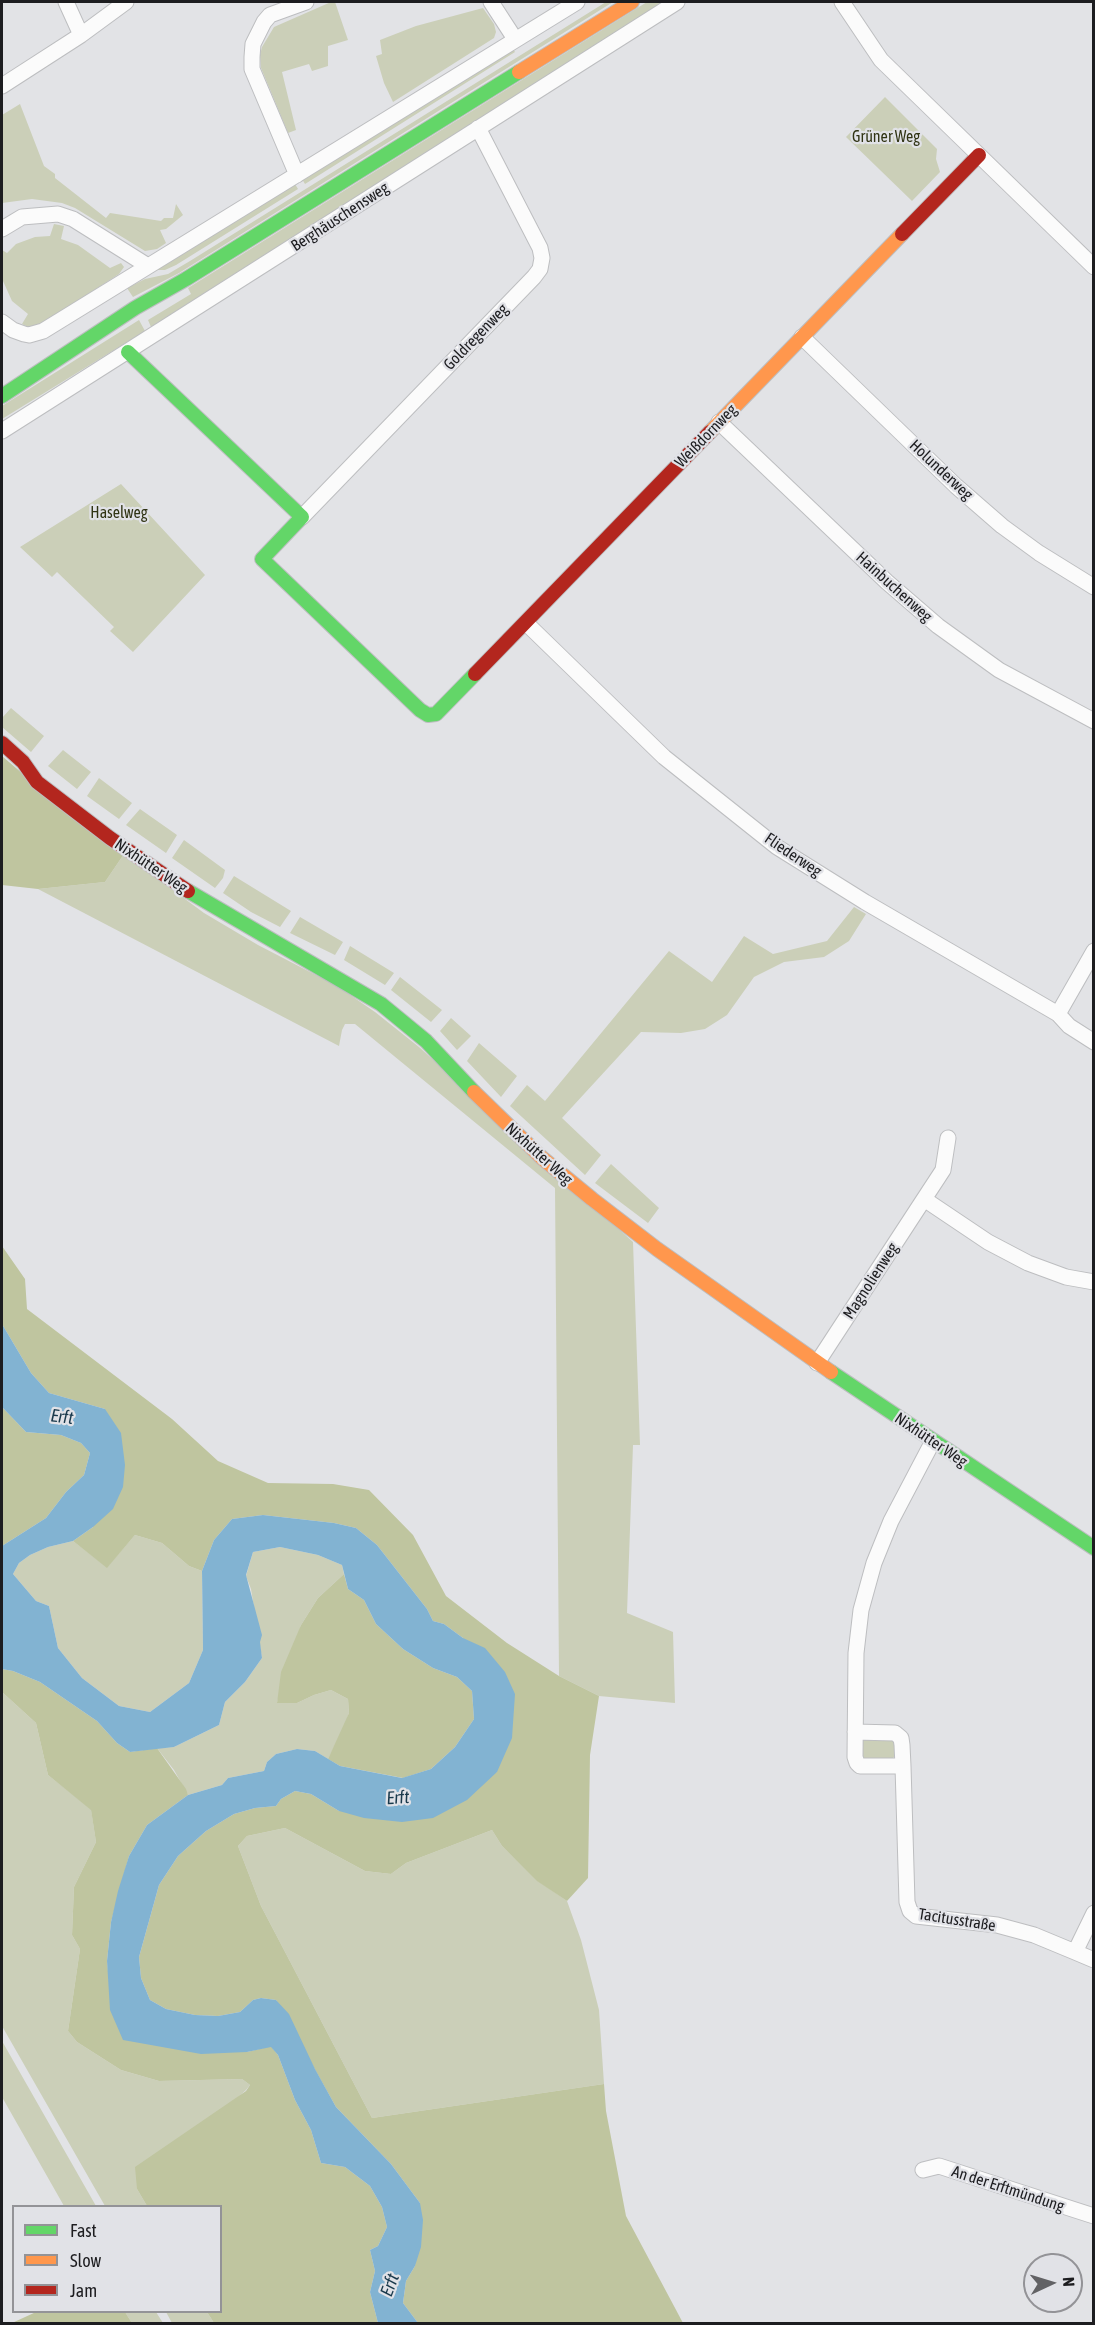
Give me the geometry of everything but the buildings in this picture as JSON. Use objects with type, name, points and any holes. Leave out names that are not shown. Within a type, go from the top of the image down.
[{"type":"main road","name":"Berghäuschensweg","points":[[2,396],[135,308],[180,283],[632,2]]},
{"type":"main road","name":"Weißdornweg","points":[[302,517],[262,559],[420,710],[431,715],[443,710],[979,155]]},
{"type":"main road","points":[[128,352],[302,517]]},
{"type":"main road","name":"Nixhütter Weg","points":[[2,743],[23,762],[37,782],[110,838],[207,904],[381,1004],[426,1041],[496,1115],[542,1158],[666,1255],[817,1363],[1094,1548]]},
{"type":"street","points":[[66,2],[81,35]]},
{"type":"street","points":[[2,86],[81,35],[126,2]]},
{"type":"street","points":[[297,175],[252,69],[252,57],[253,44],[270,15],[306,2]]},
{"type":"street","points":[[491,2],[515,39]]},
{"type":"street","points":[[2,322],[24,334],[43,331],[577,2]]},
{"type":"street","name":"Berghäuschensweg","points":[[2,431],[677,2]]},
{"type":"street","points":[[842,2],[881,60],[1094,267]]},
{"type":"street","name":"Goldregenweg","points":[[302,517],[540,269],[542,258],[540,248],[478,128]]},
{"type":"street","points":[[2,229],[22,217],[58,214],[73,219],[148,266]]},
{"type":"street","name":"Holunderweg","points":[[802,337],[956,486],[1002,526],[1039,553],[1094,587]]},
{"type":"street","name":"Hainbuchenweg","points":[[719,422],[887,582],[938,626],[999,670],[1094,721]]},
{"type":"street","name":"Fliederweg","points":[[526,622],[664,757],[777,847],[871,906],[1058,1014],[1069,1026],[1094,1042]]},
{"type":"street","points":[[1058,1014],[1094,951]]},
{"type":"street","name":"Magnolienweg","points":[[817,1363],[943,1170],[948,1138]]},
{"type":"street","points":[[924,1199],[988,1242],[1028,1263],[1056,1274],[1094,1282]]},
{"type":"street","points":[[903,1766],[860,1766],[855,1757],[856,1653],[861,1610],[871,1572],[891,1521],[933,1441]]},
{"type":"street","name":"Tacitusstraße","points":[[855,1732],[895,1733],[901,1738],[907,1902],[910,1911],[916,1916],[997,1925],[1034,1935],[1094,1960]]},
{"type":"street","points":[[1075,1952],[1092,1920]]},
{"type":"street","name":"An der Erftmündung","points":[[923,2170],[939,2166],[1094,2216]]},
{"type":"green space","points":[[335,2],[348,40],[328,46],[328,66],[312,71],[309,64],[282,72],[296,130],[288,133],[261,68],[262,47],[274,27]]},
{"type":"green space","points":[[606,2],[613,2],[179,273],[133,297],[127,288],[145,279],[168,274],[190,261]]},
{"type":"green space","points":[[647,2],[663,2],[151,327],[148,320],[191,294],[188,288]]},
{"type":"green space","points":[[483,8],[494,24],[496,32],[494,38],[393,102],[384,83],[376,56],[382,54],[380,40],[416,26]]},
{"type":"green space","points":[[513,49],[515,52],[305,184],[302,179]]},
{"type":"green space","name":"Grüner Weg","points":[[885,97],[937,149],[936,159],[940,172],[912,201],[846,137]]},
{"type":"green space","points":[[20,104],[44,166],[55,174],[55,178],[106,218],[110,213],[161,221],[164,218],[173,218],[176,204],[183,215],[166,229],[160,230],[166,243],[157,249],[145,251],[75,208],[62,203],[32,199],[2,203],[2,115]]},
{"type":"green space","points":[[295,184],[298,189],[176,265],[165,270],[155,270]]},
{"type":"green space","points":[[54,224],[64,226],[61,239],[78,245],[110,268],[121,263],[124,267],[119,274],[42,324],[28,327],[22,324],[28,314],[12,301],[3,281],[2,250],[7,253],[16,244],[35,237],[50,236]]},
{"type":"green space","points":[[139,320],[145,331],[2,419],[2,406]]},
{"type":"green space","name":"Haselweg","points":[[121,484],[205,575],[133,652],[110,631],[114,627],[57,572],[52,577],[20,547]]},
{"type":"green space","points":[[11,708],[44,736],[31,752],[2,727],[2,718]]},
{"type":"green space","points":[[63,750],[91,772],[77,789],[48,766]]},
{"type":"green space","points":[[2,756],[79,822],[124,854],[105,882],[38,889],[2,885]]},
{"type":"green space","points":[[99,778],[132,803],[119,819],[87,796]]},
{"type":"green space","points":[[140,809],[177,835],[166,853],[126,825]]},
{"type":"green space","points":[[184,840],[225,870],[223,878],[215,888],[172,858]]},
{"type":"green space","points":[[124,854],[204,913],[258,945],[337,986],[375,1012],[419,1047],[633,1242],[640,1445],[633,1445],[627,1613],[673,1632],[675,1703],[599,1696],[559,1676],[555,1188],[355,1024],[345,1024],[339,1046],[38,889],[105,882]]},
{"type":"green space","points":[[234,876],[291,911],[280,927],[251,912],[223,893]]},
{"type":"green space","points":[[854,907],[866,914],[849,941],[824,957],[784,962],[754,977],[727,1015],[705,1029],[681,1033],[641,1032],[562,1118],[601,1155],[585,1175],[510,1106],[527,1085],[545,1101],[669,951],[712,982],[744,936],[773,954],[827,941]]},
{"type":"green space","points":[[300,917],[343,942],[335,955],[290,933]]},
{"type":"green space","points":[[350,946],[394,973],[385,985],[344,960]]},
{"type":"green space","points":[[400,977],[442,1010],[431,1022],[391,990]]},
{"type":"green space","points":[[451,1018],[471,1036],[457,1050],[440,1031]]},
{"type":"green space","points":[[479,1043],[517,1076],[501,1097],[467,1061]]},
{"type":"green space","points":[[611,1164],[659,1208],[648,1223],[595,1183]]},
{"type":"green space","points":[[2,1246],[25,1279],[27,1309],[172,1419],[218,1461],[268,1483],[333,1484],[369,1490],[413,1535],[446,1596],[507,1643],[559,1676],[599,1696],[590,1755],[588,1878],[567,1901],[537,1881],[502,1846],[492,1830],[406,1863],[391,1874],[365,1871],[285,1828],[247,1836],[238,1846],[261,1906],[372,2118],[604,2084],[606,2111],[626,2216],[683,2323],[418,2323],[403,2303],[406,2281],[415,2266],[420,2203],[391,2164],[336,2107],[276,2000],[261,1998],[253,2000],[240,2012],[218,2016],[195,2015],[166,2009],[150,2000],[141,1978],[139,1957],[159,1885],[178,1856],[206,1831],[234,1814],[255,1808],[276,1806],[281,1799],[295,1791],[311,1794],[339,1811],[497,1772],[463,1638],[444,1624],[433,1621],[427,1609],[377,1545],[356,1528],[334,1523],[263,1515],[232,1519],[214,1540],[202,1571],[189,1566],[162,1543],[135,1535],[107,1568],[73,1541],[93,1527],[105,1409],[49,1393],[31,1373],[2,1324]]},
{"type":"green space","points":[[2,1407],[26,1432],[61,1435],[81,1443],[90,1453],[84,1475],[66,1492],[46,1518],[2,1546]]},
{"type":"green space","points":[[135,1535],[162,1543],[189,1566],[202,1571],[203,1650],[189,1683],[150,1712],[119,1706],[82,1678],[58,1648],[49,1606],[36,1601],[13,1574],[19,1563],[30,1555],[48,1547],[73,1541],[107,1567]]},
{"type":"green space","points":[[280,1547],[318,1555],[342,1565],[344,1574],[318,1598],[301,1625],[277,1702],[297,1703],[331,1690],[348,1699],[349,1713],[344,1728],[328,1759],[315,1751],[297,1749],[276,1754],[267,1762],[264,1771],[228,1778],[222,1785],[188,1795],[174,1770],[157,1748],[174,1747],[219,1725],[225,1702],[245,1682],[262,1658],[251,1589],[246,1576],[253,1552]]},
{"type":"green space","points":[[344,1574],[348,1589],[364,1600],[376,1624],[403,1649],[433,1668],[457,1677],[472,1691],[474,1719],[455,1747],[431,1769],[403,1778],[340,1766],[328,1759],[349,1713],[348,1699],[331,1690],[297,1703],[277,1703],[281,1672],[301,1625],[318,1598]]},
{"type":"green space","points":[[2,1669],[40,1682],[97,1721],[117,1743],[130,1752],[157,1748],[186,1789],[188,1795],[147,1825],[129,1856],[111,1922],[107,1961],[109,1981],[247,2052],[271,2046],[278,2055],[295,2100],[311,2130],[321,2163],[345,2167],[370,2186],[382,2207],[387,2227],[378,2246],[370,2250],[375,2271],[370,2292],[378,2323],[214,2323],[208,2313],[222,2313],[222,2205],[146,2205],[137,2189],[135,2167],[246,2091],[250,2085],[242,2079],[159,2081],[121,2070],[77,2042],[68,2031],[80,1949],[72,1935],[74,1887],[96,1842],[91,1810],[48,1775],[36,1723],[2,1692]]},
{"type":"green space","points":[[2,1692],[36,1723],[48,1775],[91,1809],[96,1842],[74,1887],[72,1935],[80,1949],[68,2031],[77,2042],[121,2070],[159,2081],[242,2079],[250,2085],[137,2189],[146,2205],[104,2205],[2,2026]]},
{"type":"green space","points":[[863,1737],[890,1738],[895,1743],[894,1757],[891,1760],[865,1759],[861,1755]]},
{"type":"green space","points":[[285,1828],[365,1871],[391,1874],[406,1863],[492,1830],[502,1846],[537,1880],[567,1901],[581,1940],[599,2010],[604,2084],[372,2118],[261,1906],[238,1846],[247,1836]]},
{"type":"green space","points":[[2,2041],[95,2205],[63,2205],[2,2097]]},
{"type":"green space","points":[[34,2313],[126,2313],[132,2323],[12,2323]]},
{"type":"green space","points":[[126,2313],[157,2313],[163,2323],[132,2323]]},
{"type":"green space","points":[[167,2313],[208,2313],[214,2323],[172,2323]]},
{"type":"water","name":"Erft","points":[[2,1324],[31,1373],[49,1393],[105,1409],[121,1433],[125,1465],[123,1487],[113,1509],[73,1541],[48,1547],[30,1555],[19,1563],[13,1574],[36,1601],[49,1606],[58,1648],[82,1678],[119,1706],[150,1712],[189,1683],[203,1650],[202,1571],[214,1540],[232,1519],[263,1515],[334,1523],[356,1528],[377,1545],[427,1609],[433,1621],[444,1624],[463,1638],[485,1648],[505,1672],[515,1694],[512,1738],[497,1772],[467,1800],[433,1818],[402,1822],[364,1818],[339,1811],[311,1794],[295,1791],[281,1799],[276,1806],[255,1808],[234,1814],[206,1831],[178,1856],[159,1885],[139,1957],[141,1978],[150,2000],[166,2009],[195,2015],[218,2016],[240,2012],[253,2000],[261,1998],[276,2000],[289,2014],[336,2107],[391,2164],[420,2203],[423,2220],[421,2247],[415,2266],[406,2281],[403,2303],[418,2323],[378,2323],[370,2292],[375,2271],[370,2250],[378,2246],[387,2227],[382,2207],[370,2186],[345,2167],[321,2163],[311,2130],[295,2100],[278,2055],[271,2047],[247,2052],[201,2054],[123,2040],[110,2010],[107,1961],[111,1922],[118,1891],[129,1856],[147,1825],[188,1795],[222,1785],[228,1778],[264,1771],[267,1762],[276,1754],[297,1749],[315,1751],[340,1766],[402,1778],[431,1769],[455,1747],[474,1719],[472,1691],[457,1677],[433,1668],[403,1649],[376,1624],[364,1600],[348,1589],[342,1565],[318,1555],[280,1547],[253,1552],[246,1575],[262,1635],[260,1642],[262,1658],[245,1682],[225,1702],[219,1725],[174,1747],[130,1752],[117,1743],[97,1721],[40,1682],[2,1669],[2,1546],[46,1518],[66,1492],[84,1475],[90,1453],[81,1443],[61,1435],[26,1432],[2,1407]]},
{"type":"traffic: fast","points":[[2,396],[135,308],[186,279],[519,72]]},
{"type":"traffic: fast","points":[[128,352],[302,517],[262,559],[420,710],[428,715],[436,714],[475,674]]},
{"type":"traffic: fast","points":[[188,891],[381,1004],[426,1041],[474,1092]]},
{"type":"traffic: fast","points":[[831,1372],[1094,1548]]},
{"type":"traffic: slow","points":[[519,72],[632,2]]},
{"type":"traffic: slow","points":[[710,432],[902,234]]},
{"type":"traffic: slow","points":[[474,1092],[542,1158],[592,1199],[657,1249],[831,1372]]},
{"type":"traffic: jam","points":[[902,234],[979,155]]},
{"type":"traffic: jam","points":[[475,674],[710,432]]},
{"type":"traffic: jam","points":[[2,743],[23,762],[37,782],[110,838],[188,891]]}]
